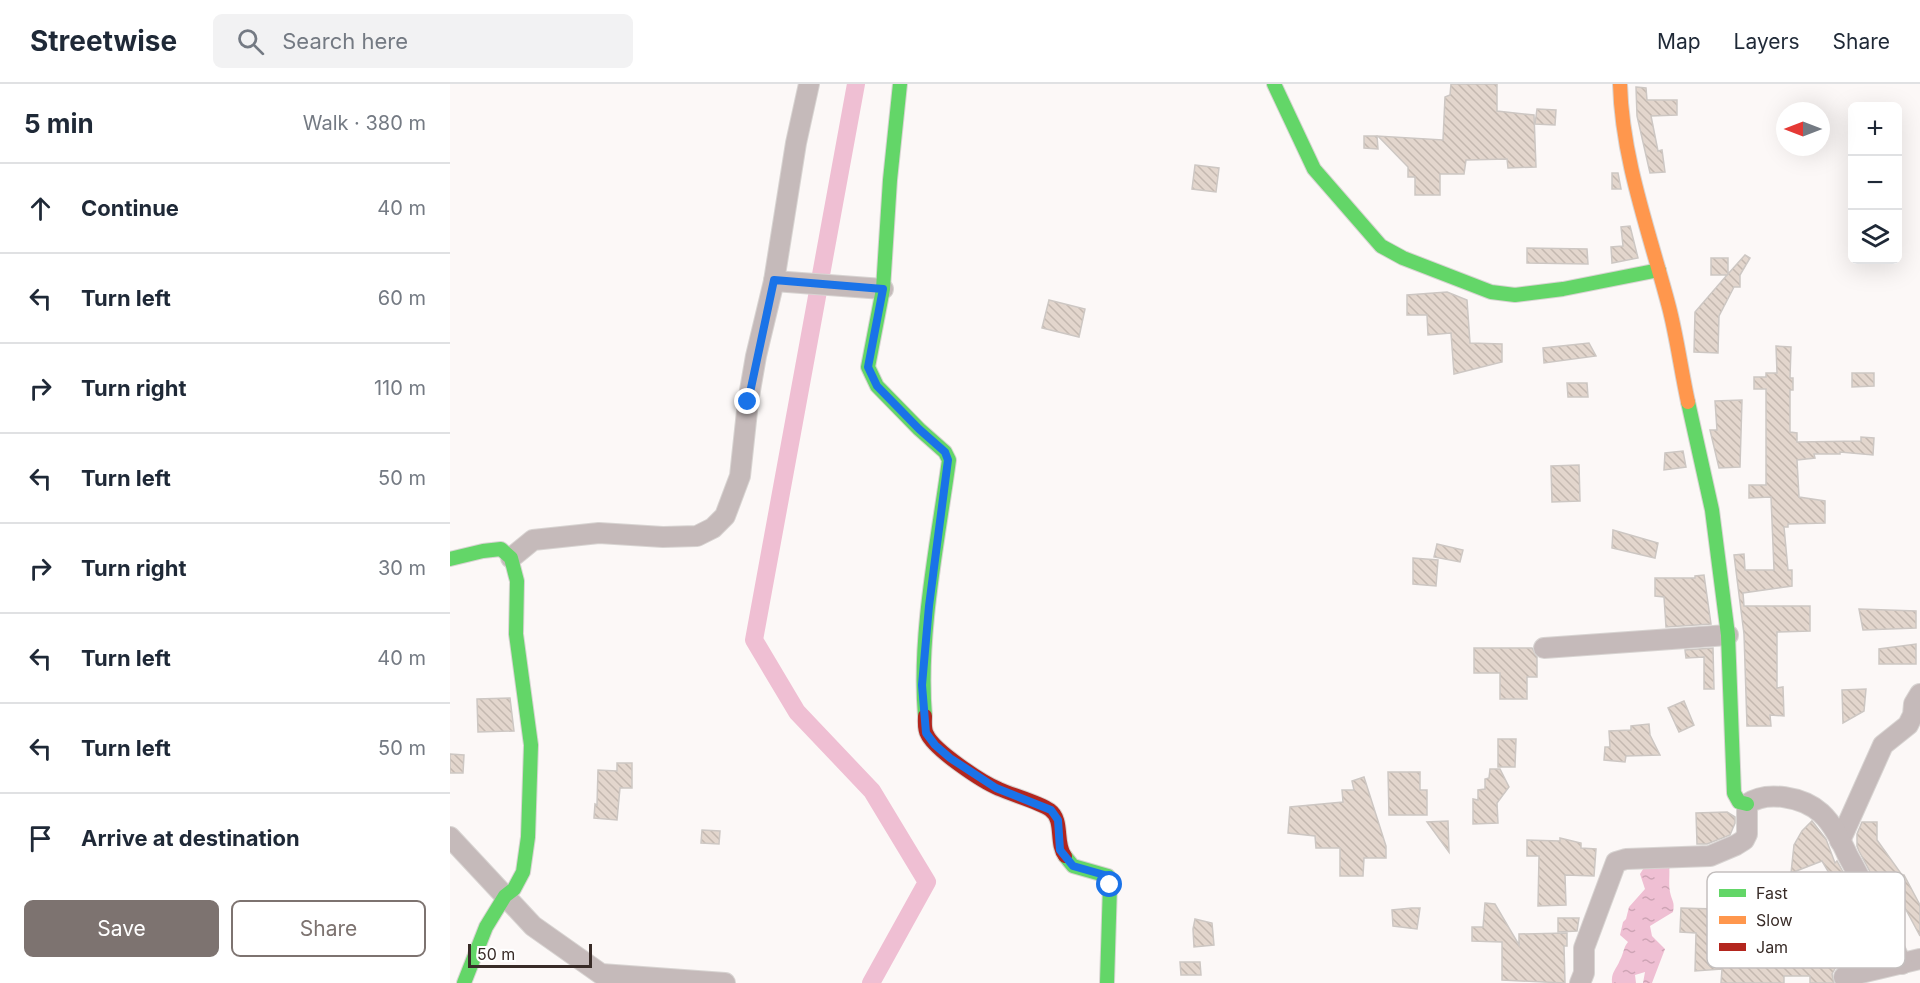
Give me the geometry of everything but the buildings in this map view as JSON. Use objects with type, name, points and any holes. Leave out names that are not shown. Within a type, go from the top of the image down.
[{"type":"street","points":[[511,558],[533,540],[599,533],[663,537],[697,536],[713,528],[725,516],[740,476],[748,402],[774,280],[796,143],[809,84]]},
{"type":"street","points":[[900,84],[890,180],[883,289],[868,367],[877,386],[945,452],[948,460],[929,606],[922,685],[926,733],[935,745],[950,758],[996,788],[1051,810],[1058,820],[1060,850],[1073,866],[1108,876],[1110,885],[1107,983]]},
{"type":"street","points":[[1274,84],[1314,169],[1381,246],[1403,258],[1491,291],[1515,295],[1563,289],[1659,270]]},
{"type":"street","points":[[1620,84],[1621,118],[1647,229],[1670,310],[1712,510],[1728,636],[1734,793],[1739,802],[1747,804],[1757,799],[1773,796],[1809,805],[1826,819],[1858,872]]},
{"type":"street","points":[[774,280],[883,289]]},
{"type":"street","points":[[450,559],[501,549],[511,558],[517,581],[516,634],[529,720],[531,770],[528,837],[523,872],[514,889],[505,896],[486,927],[464,983]]},
{"type":"street","points":[[1544,648],[1728,636]]},
{"type":"street","points":[[1840,841],[1882,745],[1908,725],[1913,715],[1914,704],[1920,694]]},
{"type":"street","points":[[1580,983],[1584,973],[1584,948],[1616,862],[1626,859],[1710,856],[1736,845],[1744,840],[1747,834],[1747,804]]},
{"type":"street","points":[[450,837],[533,926],[601,974],[725,983]]},
{"type":"street","points":[[1844,977],[1884,968]]},
{"type":"water","points":[[1668,857],[1669,888],[1674,908],[1673,912],[1650,926],[1652,936],[1665,949],[1652,983],[1643,983],[1645,972],[1635,975],[1636,983],[1612,983],[1613,974],[1628,942],[1620,935],[1623,922],[1629,907],[1645,889],[1640,874],[1650,858]]},
{"type":"waterway","points":[[856,84],[754,640],[797,712],[872,791],[927,882],[871,983]]},
{"type":"traffic: fast","points":[[900,84],[890,180],[883,289],[868,367],[877,386],[945,452],[949,460],[927,621],[924,653],[925,716]]},
{"type":"traffic: fast","points":[[1274,84],[1314,169],[1381,246],[1403,258],[1491,292],[1515,295],[1563,289],[1659,270]]},
{"type":"traffic: fast","points":[[1688,402],[1712,510],[1728,635],[1734,793],[1739,802],[1747,804]]},
{"type":"traffic: fast","points":[[450,559],[501,549],[511,558],[517,581],[516,634],[531,745],[528,837],[523,872],[514,889],[505,896],[486,927],[464,983]]},
{"type":"traffic: fast","points":[[1065,856],[1073,866],[1108,876],[1110,885],[1107,983]]},
{"type":"traffic: slow","points":[[1620,84],[1631,169],[1669,307],[1688,402]]},
{"type":"traffic: jam","points":[[925,716],[925,730],[931,741],[959,765],[991,785],[1050,810],[1057,820],[1060,845],[1065,856]]},
{"type":"route","points":[[748,402],[774,280],[883,289],[868,367],[877,386],[945,452],[948,460],[929,606],[922,685],[926,733],[935,745],[950,758],[996,788],[1051,810],[1058,820],[1060,850],[1073,866],[1108,876],[1110,885]]}]
